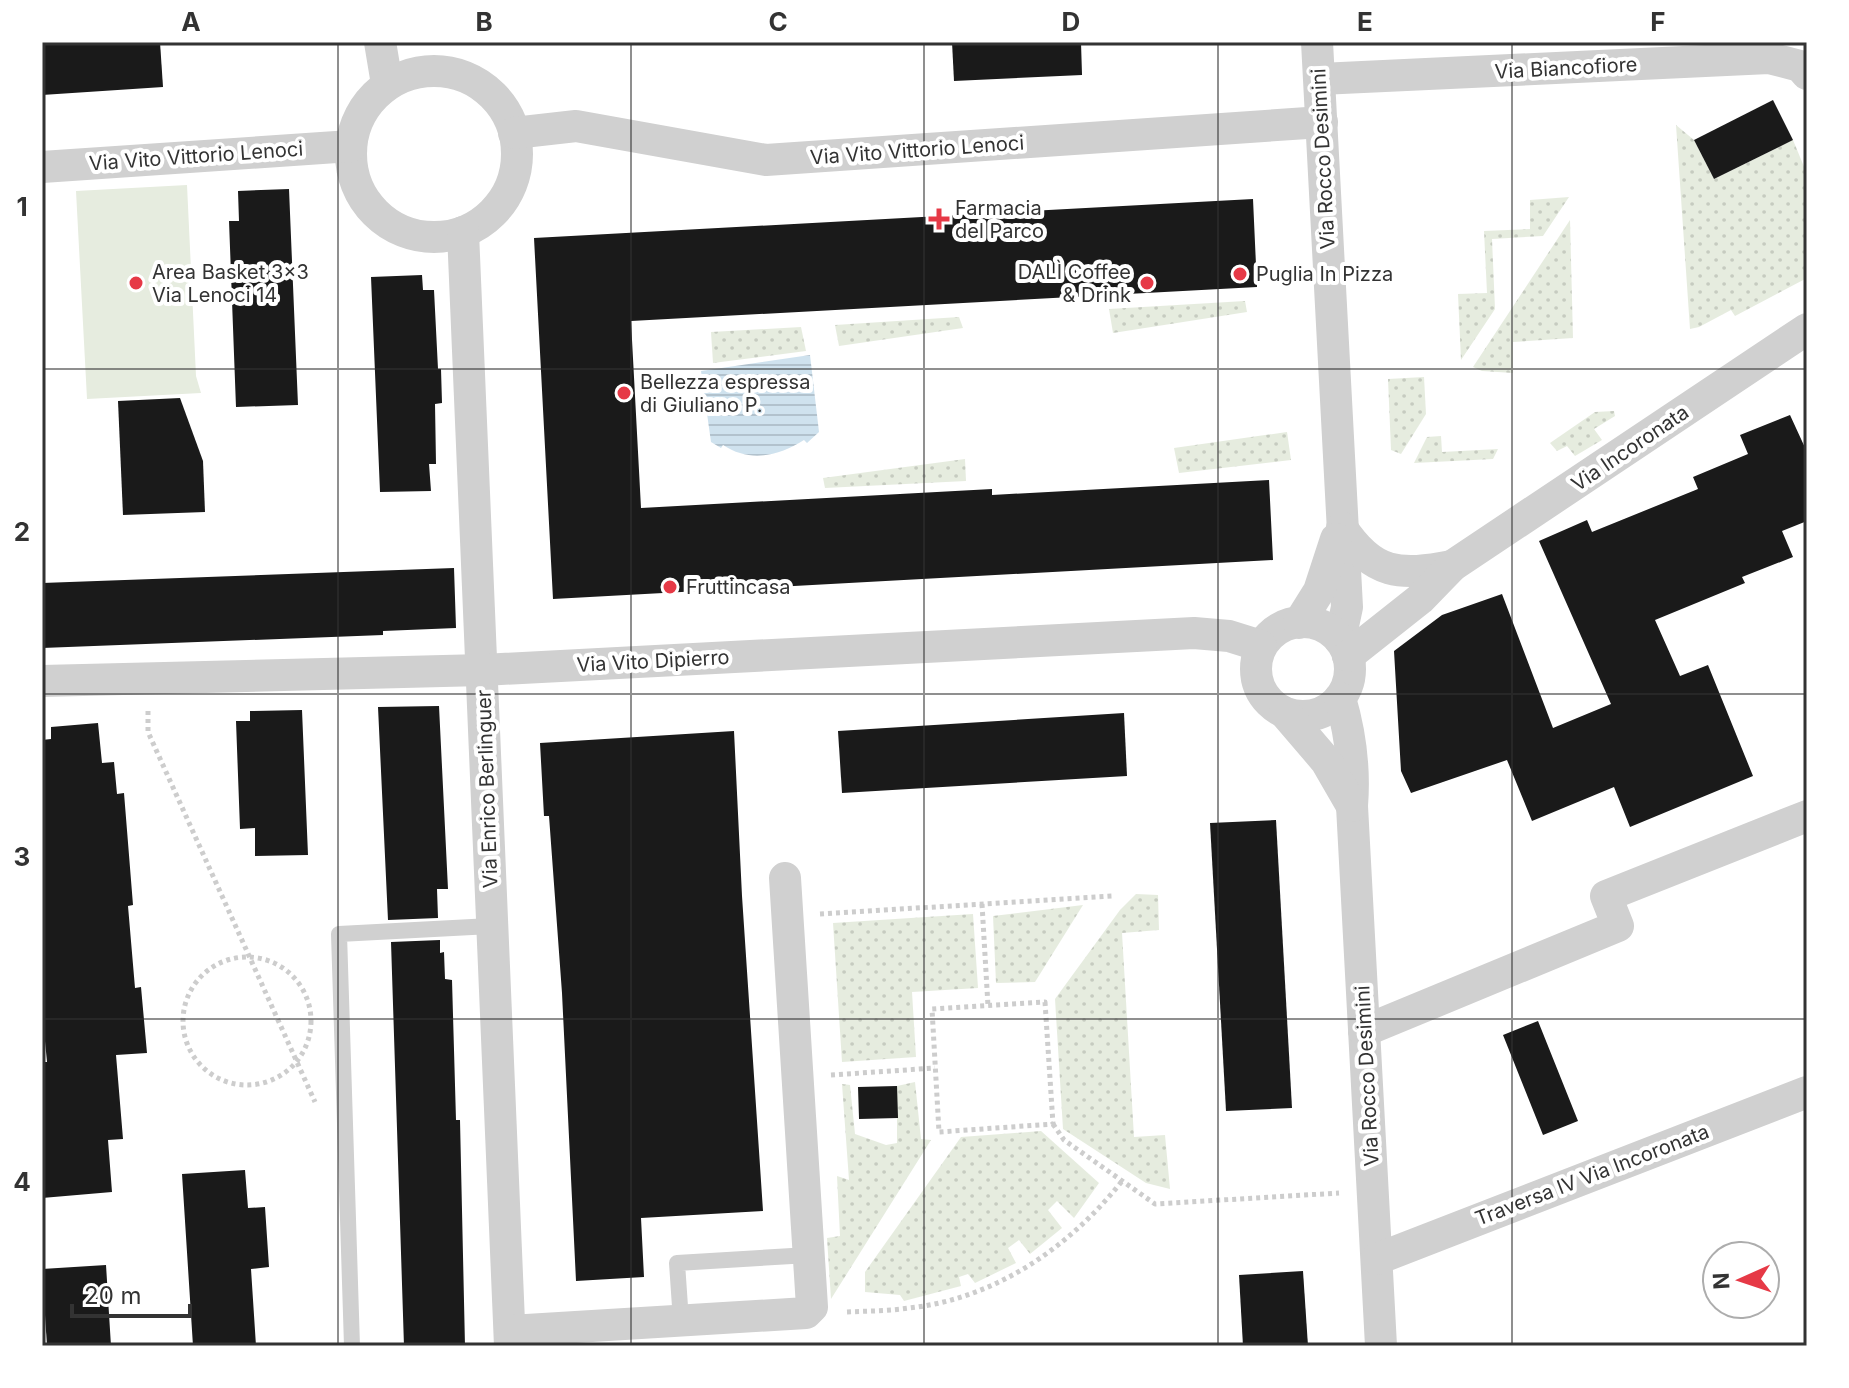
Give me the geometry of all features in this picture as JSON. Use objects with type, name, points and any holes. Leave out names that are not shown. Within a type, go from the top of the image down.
[{"type":"street","points":[[380,42],[387,84]]},
{"type":"street","name":"Via Rocco Desimini","points":[[1317,42],[1347,607],[1344,648],[1350,671],[1340,698],[1349,728],[1355,771],[1352,806],[1381,1346]]},
{"type":"street","name":"Via Biancofiore","points":[[1320,79],[1769,58],[1800,66],[1807,74]]},
{"type":"street","points":[[438,70],[463,75],[486,89],[504,108],[514,133],[517,157],[513,181],[501,203],[484,220],[463,232],[435,237],[408,233],[383,220],[364,200],[352,174],[351,146],[356,122],[369,101],[387,84],[411,73],[438,70]]},
{"type":"street","name":"Via Vito Vittorio Lenoci","points":[[514,133],[576,126],[766,160],[1322,122]]},
{"type":"street","name":"Via Vito Vittorio Lenoci","points":[[42,167],[351,146]]},
{"type":"street","name":"Via Enrico Berlinguer","points":[[463,232],[510,1339]]},
{"type":"street","name":"Via Incoronata","points":[[1344,648],[1420,599],[1452,566],[1807,329]]},
{"type":"street","name":"Via Rocco Desimini","points":[[1299,623],[1319,591],[1342,522]]},
{"type":"street","name":"Via Incoronata","points":[[1342,522],[1357,550],[1373,562],[1394,569],[1420,572],[1452,566]]},
{"type":"street","points":[[1261,646],[1274,632],[1290,624],[1308,622],[1325,628],[1344,648]]},
{"type":"street","name":"Via Vito Dipierro","points":[[42,681],[483,670],[1194,633],[1229,636],[1261,646]]},
{"type":"street","name":"Via Rocco Desimini","points":[[1261,646],[1256,663],[1257,679],[1263,693],[1272,705],[1285,713],[1326,761],[1352,806]]},
{"type":"street","points":[[1285,713],[1317,715],[1340,698]]},
{"type":"street","points":[[1364,1031],[1618,926],[1606,896],[1807,816]]},
{"type":"street","points":[[510,1339],[681,1321],[806,1313],[812,1307],[785,878]]},
{"type":"street","name":"Traversa IV Via Incoronata","points":[[1377,1259],[1807,1092]]},
{"type":"lane","points":[[352,1346],[339,934],[491,926]]},
{"type":"lane","points":[[681,1321],[677,1263],[809,1255]]},
{"type":"path","points":[[146,678],[148,732],[317,1107]]},
{"type":"path","points":[[787,916],[1113,896]]},
{"type":"path","points":[[982,904],[988,1006]]},
{"type":"path","points":[[236,958],[250,958],[279,965],[296,979],[307,998],[311,1020],[307,1042],[297,1061],[282,1075],[263,1084],[243,1086],[224,1081],[206,1071],[192,1055],[182,1016],[187,996],[198,979],[215,965],[236,958]]},
{"type":"path","points":[[1053,1124],[939,1132],[932,1009],[1045,1002],[1053,1124],[1064,1140],[1155,1204],[1373,1191]]},
{"type":"path","points":[[798,1077],[935,1068]]},
{"type":"path","points":[[806,1313],[912,1308],[965,1296],[1022,1271],[1068,1239],[1106,1202],[1122,1181]]},
{"type":"shaded area","points":[[1676,125],[1694,140],[1714,179],[1793,140],[1807,174],[1807,278],[1735,316],[1731,310],[1690,329]]},
{"type":"shaded area","name":"Area Basket 3x3 Via Lenoci 14","points":[[187,185],[196,376],[201,393],[87,399],[76,191]]},
{"type":"shaded area","points":[[1569,197],[1543,236],[1492,239],[1495,309],[1461,360],[1458,294],[1487,293],[1484,231],[1530,229],[1530,200]]},
{"type":"shaded area","points":[[1570,220],[1573,338],[1513,342],[1513,373],[1482,371],[1473,367]]},
{"type":"shaded area","points":[[1245,301],[1247,312],[1113,333],[1109,309]]},
{"type":"shaded area","points":[[959,317],[963,328],[839,346],[835,325]]},
{"type":"shaded area","points":[[801,327],[806,351],[713,363],[711,332]]},
{"type":"shaded area","points":[[1424,377],[1426,414],[1401,454],[1391,450],[1388,379]]},
{"type":"shaded area","points":[[1614,411],[1615,416],[1594,429],[1602,440],[1575,456],[1567,446],[1557,451],[1550,443],[1595,412]]},
{"type":"shaded area","points":[[1287,432],[1291,460],[1179,473],[1174,448]]},
{"type":"shaded area","points":[[1441,436],[1442,452],[1498,449],[1493,459],[1414,463],[1427,437]]},
{"type":"shaded area","points":[[965,459],[966,481],[825,488],[823,478]]},
{"type":"shaded area","points":[[1136,894],[1158,895],[1159,930],[1122,933],[1134,1137],[1165,1135],[1170,1189],[1146,1183],[1063,1129],[1055,999],[1120,910]]},
{"type":"shaded area","points":[[1083,905],[1035,982],[996,983],[993,916]]},
{"type":"shaded area","points":[[973,914],[978,988],[912,992],[916,1057],[842,1062],[833,923]]},
{"type":"shaded area","points":[[915,1082],[921,1139],[931,1140],[831,1299],[827,1238],[840,1236],[837,1176],[849,1180],[842,1084],[850,1085],[855,1134],[886,1145],[897,1143],[897,1086]]},
{"type":"shaded area","points":[[1041,1131],[1099,1183],[1074,1218],[1057,1201],[1048,1210],[1062,1228],[1030,1254],[1019,1240],[1008,1248],[1016,1263],[975,1283],[968,1274],[959,1277],[961,1286],[904,1301],[900,1295],[865,1292],[865,1272],[961,1137]]},
{"type":"water","points":[[810,355],[819,432],[807,443],[804,440],[785,450],[754,456],[723,445],[721,448],[711,442],[701,371]]},
{"type":"building","points":[[42,42],[160,42],[163,87],[42,95]]},
{"type":"building","points":[[952,42],[1081,42],[1082,75],[954,81]]},
{"type":"building","points":[[1773,100],[1793,140],[1714,179],[1694,140]]},
{"type":"building","points":[[289,189],[298,405],[236,407],[229,221],[239,221],[238,191]]},
{"type":"building","points":[[1253,199],[1257,287],[631,321],[641,508],[992,489],[992,495],[1269,480],[1273,560],[553,599],[534,238]]},
{"type":"building","points":[[422,275],[423,290],[434,290],[438,369],[441,369],[442,403],[435,404],[436,464],[429,464],[431,491],[380,492],[371,277]]},
{"type":"building","points":[[180,398],[203,461],[205,512],[123,515],[118,401]]},
{"type":"building","points":[[1790,415],[1807,452],[1807,521],[1782,531],[1793,557],[1742,577],[1745,583],[1655,620],[1680,676],[1708,665],[1753,776],[1630,827],[1614,787],[1532,821],[1507,760],[1411,793],[1401,771],[1394,651],[1442,615],[1502,594],[1553,728],[1611,704],[1539,541],[1587,520],[1592,532],[1698,489],[1693,477],[1748,454],[1740,435]]},
{"type":"building","points":[[454,568],[456,628],[383,631],[383,635],[42,648],[42,583]]},
{"type":"building","points":[[439,706],[448,889],[437,889],[438,918],[388,920],[378,707]]},
{"type":"building","points":[[302,710],[308,855],[255,856],[255,828],[240,829],[236,721],[250,721],[250,711]]},
{"type":"building","points":[[1124,713],[1127,776],[842,793],[838,731]]},
{"type":"building","points":[[98,723],[102,763],[114,762],[117,794],[124,793],[133,905],[128,906],[135,988],[141,987],[147,1053],[116,1055],[123,1139],[108,1140],[112,1192],[42,1198],[42,1062],[47,1062],[42,1010],[42,740],[51,739],[51,727]]},
{"type":"building","points":[[734,731],[763,1211],[641,1218],[644,1277],[576,1281],[562,993],[549,816],[544,816],[540,743]]},
{"type":"building","points":[[1276,820],[1292,1108],[1226,1111],[1210,823]]},
{"type":"building","points":[[440,940],[440,953],[444,952],[445,979],[452,980],[456,1120],[460,1120],[465,1346],[404,1346],[391,942]]},
{"type":"building","points":[[1538,1021],[1578,1121],[1543,1135],[1503,1035]]},
{"type":"building","points":[[897,1086],[898,1118],[859,1119],[858,1087]]},
{"type":"building","points":[[245,1170],[248,1208],[265,1207],[269,1267],[251,1269],[256,1346],[193,1346],[182,1174]]},
{"type":"building","points":[[106,1265],[111,1346],[47,1346],[42,1269]]},
{"type":"building","points":[[1303,1271],[1308,1346],[1243,1346],[1239,1275]]},
{"type":"place","name":"Farmacia del Parco","points":[[939,219]]},
{"type":"place","name":"Puglia In Pizza","points":[[1240,274]]},
{"type":"place","name":"Area Basket 3x3 Via Lenoci 14","points":[[136,283]]},
{"type":"place","name":"DALÌ Coffee & Drink","points":[[1147,283]]},
{"type":"place","name":"Bellezza espressa di Giuliano P.","points":[[624,393]]},
{"type":"place","name":"Fruttincasa","points":[[670,587]]}]
